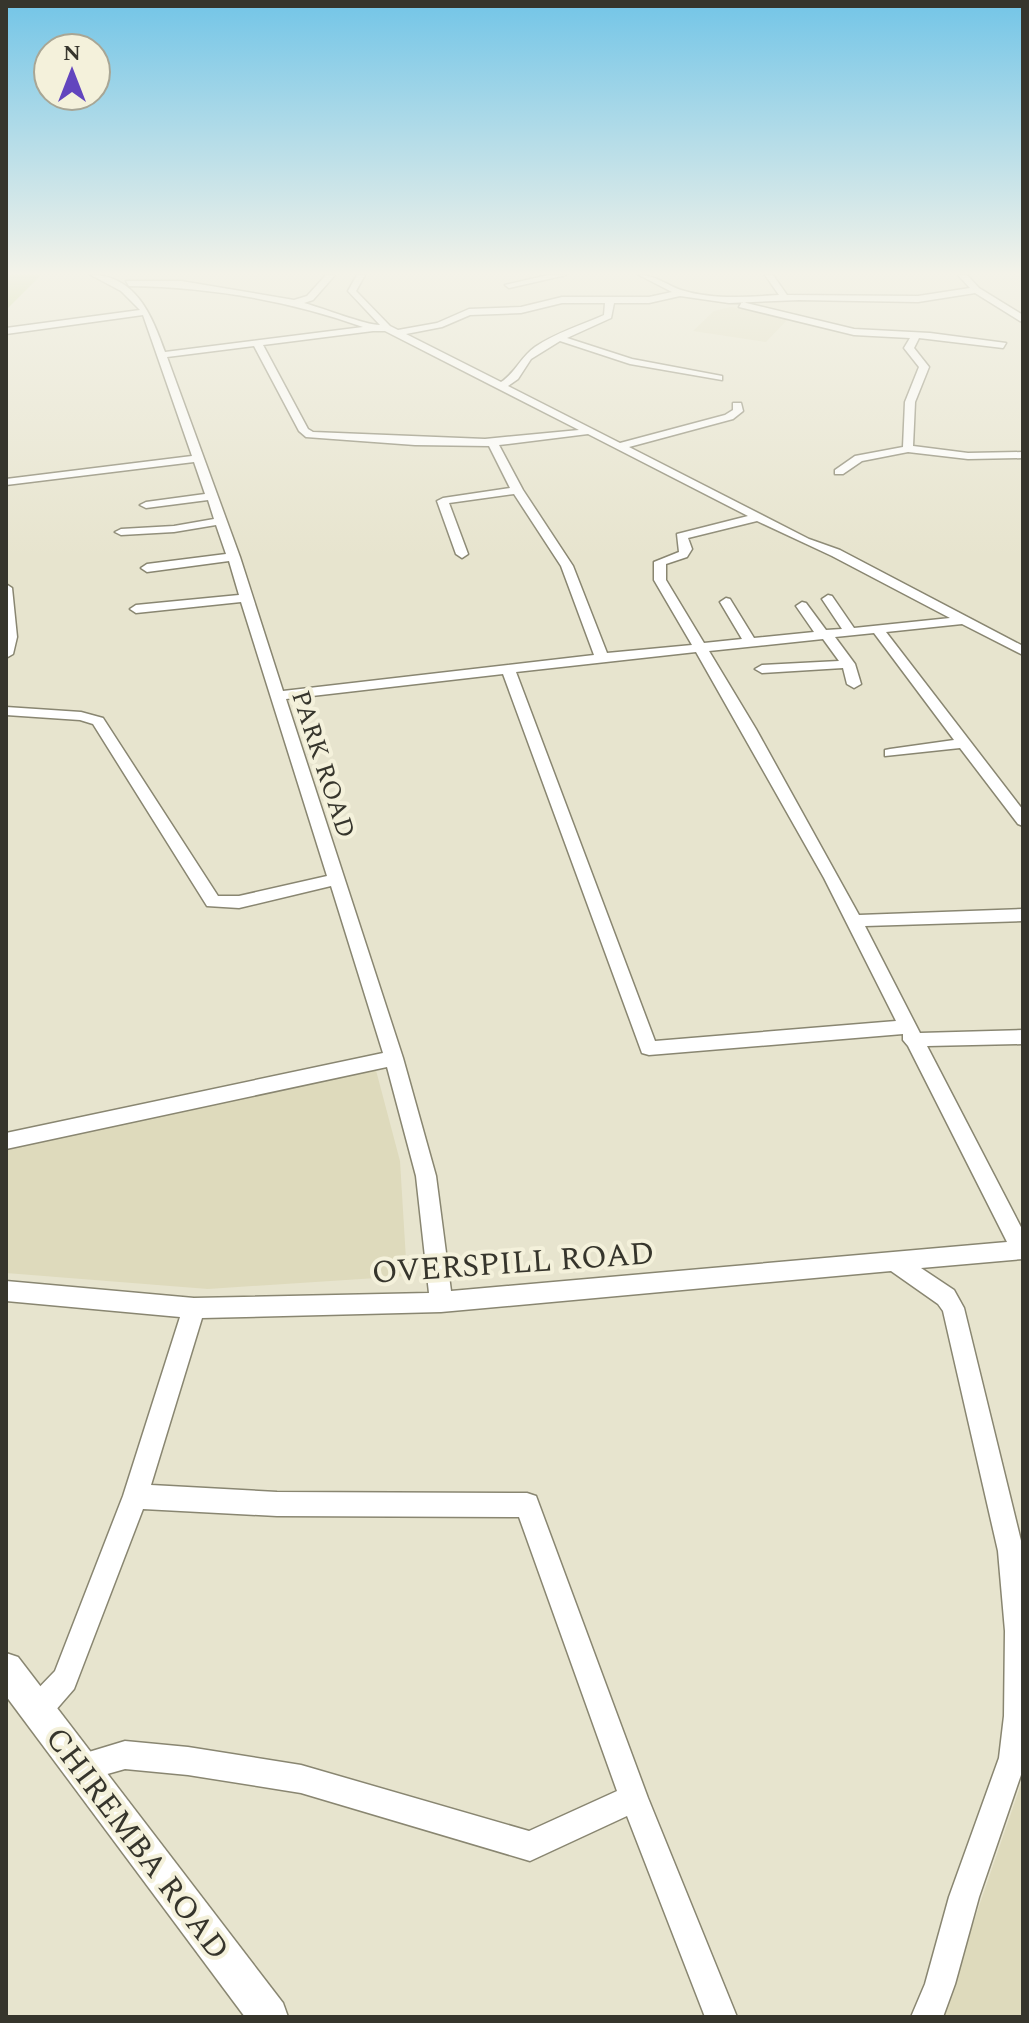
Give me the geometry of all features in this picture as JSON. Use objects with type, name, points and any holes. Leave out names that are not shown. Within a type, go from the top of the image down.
[{"type":"main road","name":"CHIREMBA ROAD","points":[[6,1669],[269,2017]]},
{"type":"street","name":"PARK ROAD","points":[[166,369],[234,557],[394,1058],[426,1176],[441,1302]]},
{"type":"street","points":[[271,369],[304,431],[310,435],[493,443],[562,437],[589,431]]},
{"type":"street","points":[[469,369],[1023,651]]},
{"type":"street","points":[[501,386],[521,369]]},
{"type":"street","points":[[674,369],[719,378]]},
{"type":"street","points":[[908,449],[910,402],[923,369]]},
{"type":"street","points":[[620,446],[729,417],[738,411],[737,405]]},
{"type":"street","points":[[493,443],[517,490],[564,560],[602,658]]},
{"type":"street","points":[[839,472],[859,458],[908,449],[968,456],[1023,455]]},
{"type":"street","points":[[6,482],[199,458]]},
{"type":"street","points":[[462,554],[443,501],[517,490]]},
{"type":"street","points":[[146,505],[212,496]]},
{"type":"street","points":[[759,517],[681,536],[686,549],[683,554],[660,562],[660,580],[749,729],[855,921],[1022,1250]]},
{"type":"street","points":[[121,532],[174,529],[220,521]]},
{"type":"street","points":[[147,568],[234,557]]},
{"type":"street","points":[[6,588],[10,637],[6,654]]},
{"type":"street","points":[[136,609],[246,598]]},
{"type":"street","points":[[828,599],[851,632]]},
{"type":"street","points":[[726,602],[750,642]]},
{"type":"street","points":[[802,606],[848,664],[854,684]]},
{"type":"street","points":[[278,696],[963,620]]},
{"type":"street","points":[[878,630],[1023,821]]},
{"type":"street","points":[[762,669],[848,664]]},
{"type":"street","points":[[508,669],[649,1048],[910,1034],[1023,1037]]},
{"type":"street","points":[[6,711],[81,716],[98,721],[213,902],[239,902],[336,879]]},
{"type":"street","points":[[890,753],[964,743]]},
{"type":"street","points":[[855,921],[1023,915]]},
{"type":"street","points":[[6,1141],[394,1058]]},
{"type":"street","name":"OVERSPILL ROAD","points":[[6,1291],[194,1308],[441,1302],[1022,1250]]},
{"type":"street","points":[[896,1263],[946,1297],[953,1308],[1017,1551],[1018,1716],[1013,1758],[964,1897],[940,1984],[927,2017]]},
{"type":"street","points":[[38,1709],[65,1680],[135,1496],[194,1308]]},
{"type":"street","points":[[135,1496],[277,1504],[527,1505],[634,1798],[721,2017]]},
{"type":"street","points":[[79,1768],[125,1755],[188,1761],[301,1779],[530,1846],[634,1798]]},
{"type":"shaded area","points":[[373,1059],[400,1161],[407,1276],[208,1289],[6,1273],[6,1136]]},
{"type":"shaded area","points":[[1022,1781],[1023,2017],[941,2017]]}]
